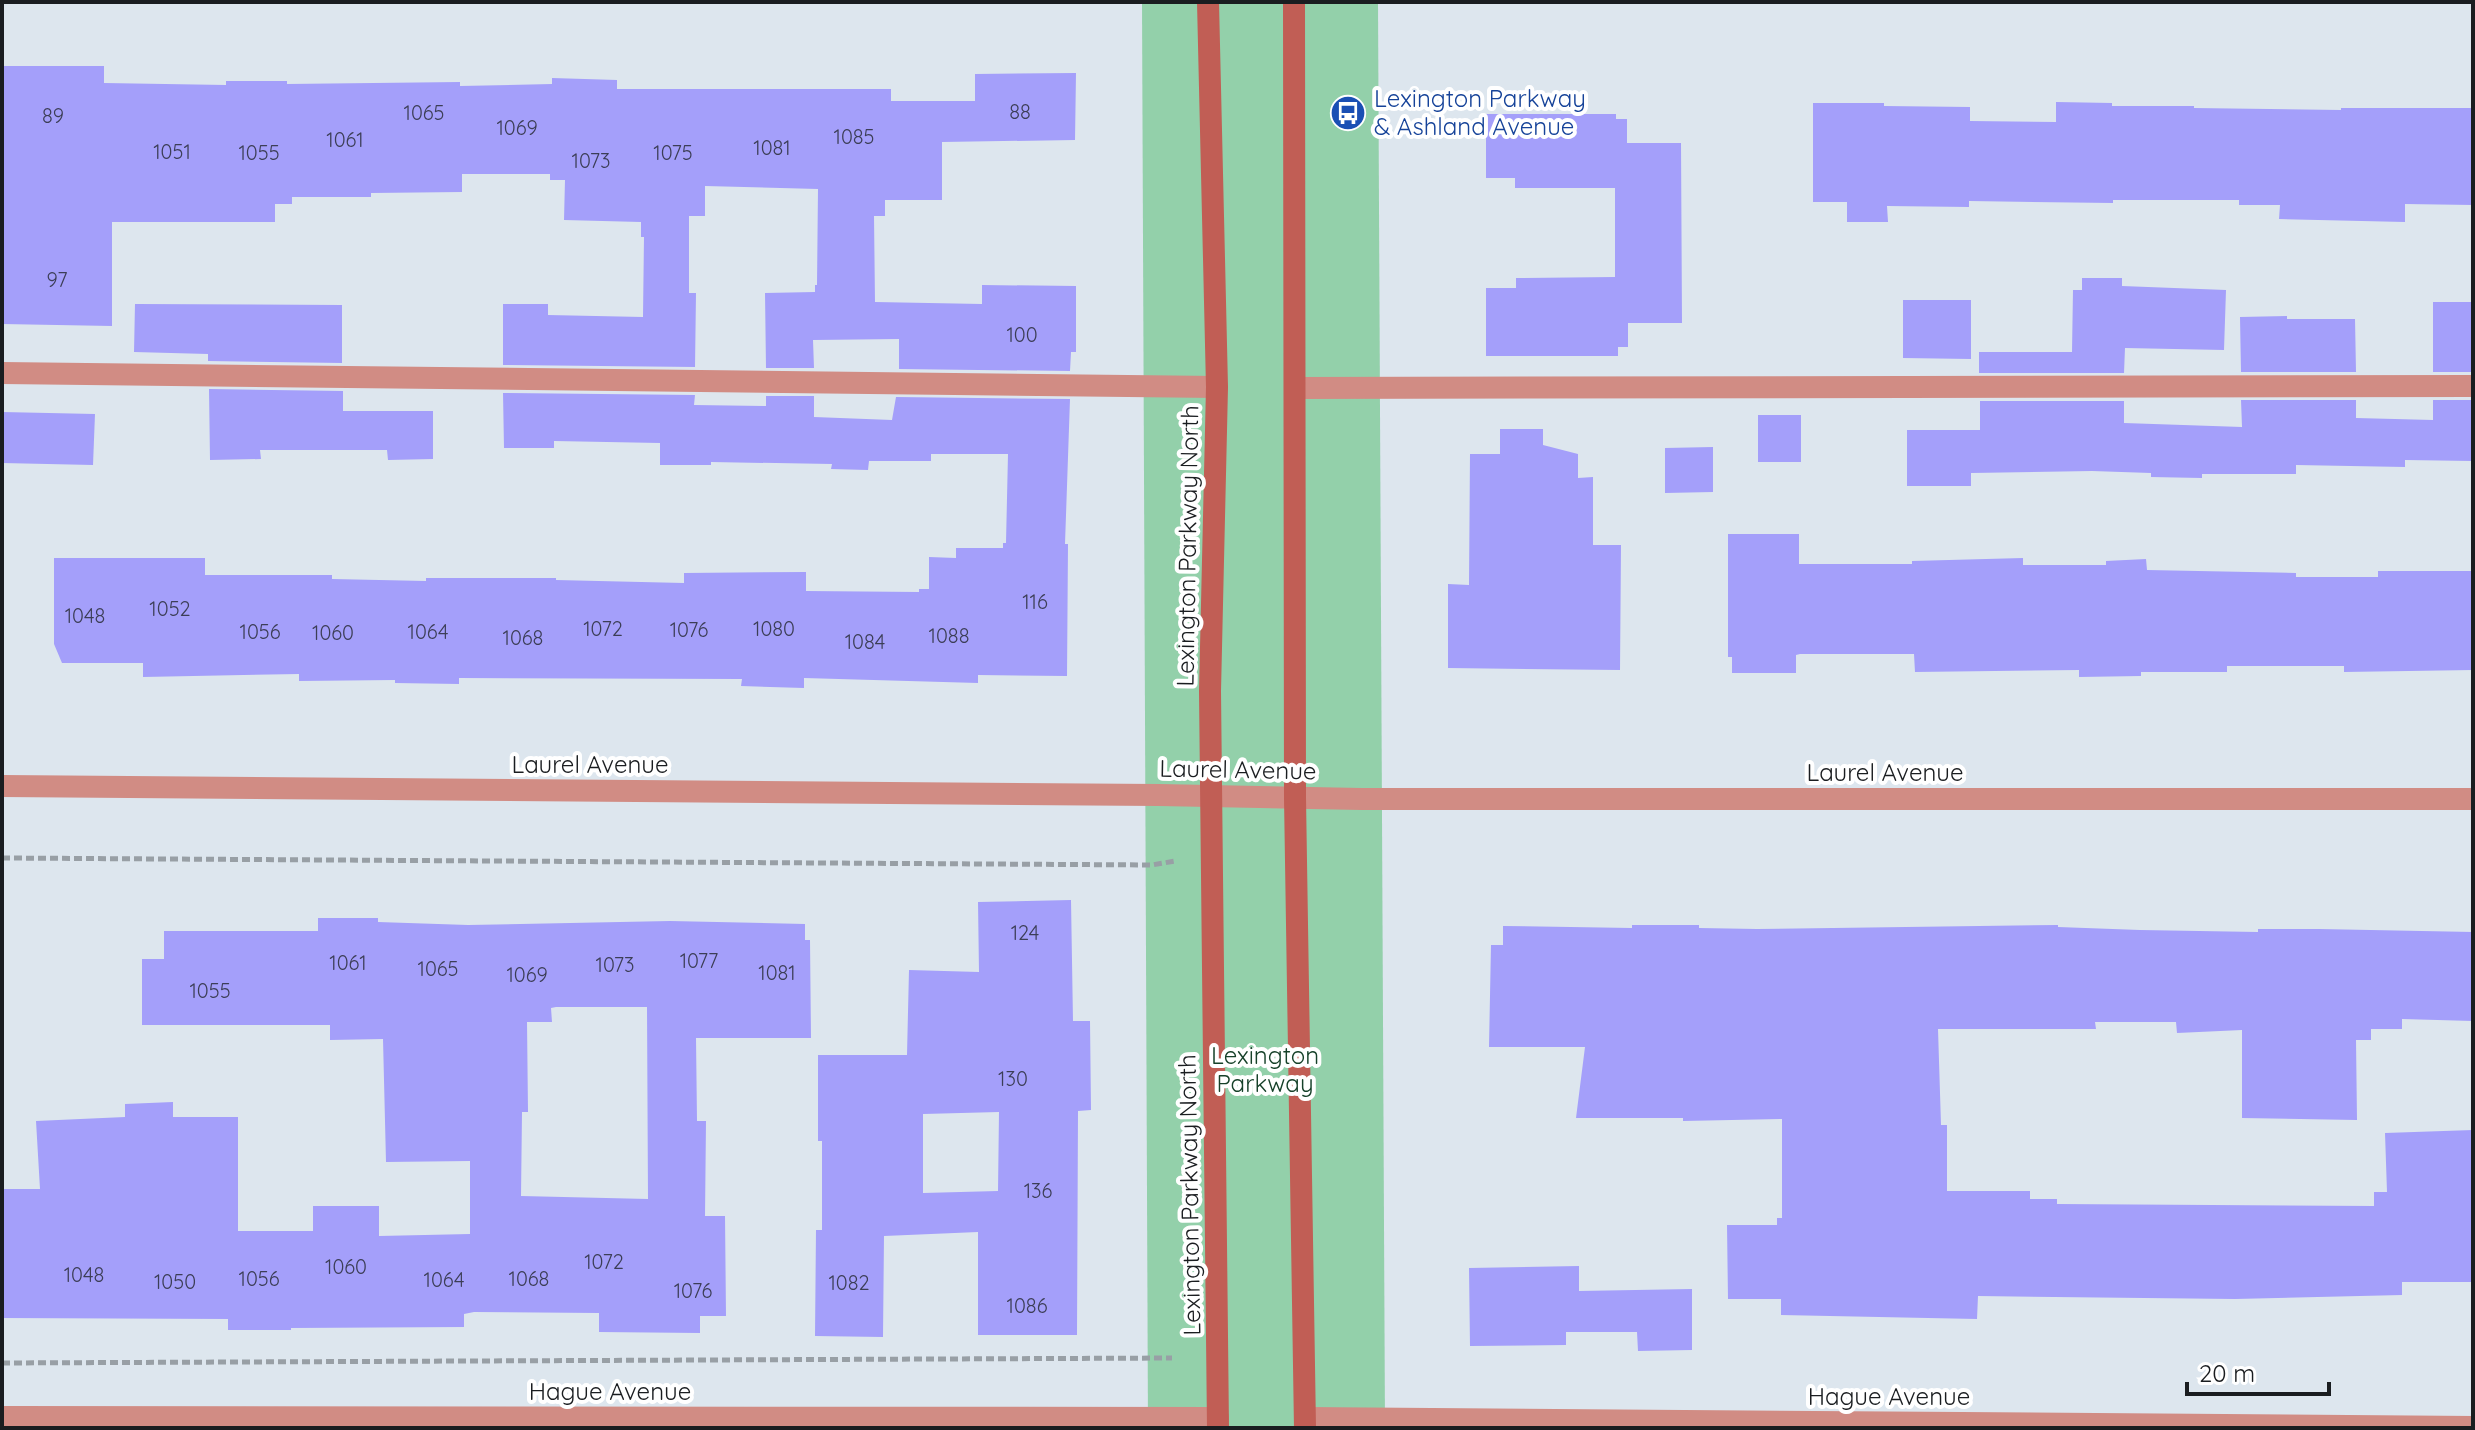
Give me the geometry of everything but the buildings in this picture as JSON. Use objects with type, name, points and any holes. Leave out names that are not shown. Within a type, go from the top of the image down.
[{"type":"main road","name":"Lexington Parkway North","points":[[1208,2],[1217,387],[1210,691],[1218,1423]]},
{"type":"main road","points":[[1294,2],[1297,388],[1295,798],[1306,1423]]},
{"type":"street","points":[[2,373],[1217,387]]},
{"type":"street","points":[[1297,388],[2473,386]]},
{"type":"street","name":"Laurel Avenue","points":[[2,786],[1295,798],[2473,799]]},
{"type":"street","name":"Hague Avenue","points":[[2,1417],[1218,1423]]},
{"type":"street","name":"Hague Avenue","points":[[1306,1423],[2473,1427]]},
{"type":"path","points":[[2,858],[1152,865],[1175,861]]},
{"type":"path","points":[[2,1363],[1172,1358]]},
{"type":"green space","name":"Lexington Parkway","points":[[1142,2],[1378,2],[1385,1428],[1148,1428]]},
{"type":"place","name":"Lexington Parkway & Ashland Avenue","points":[[1348,113]]}]
